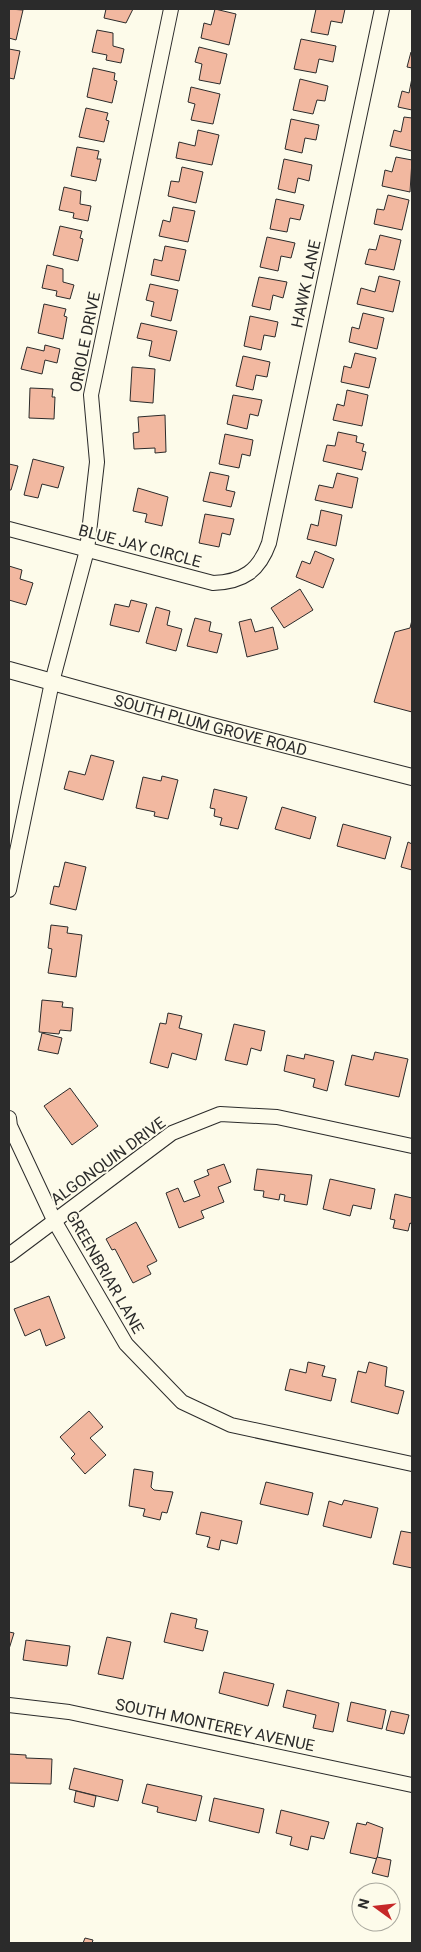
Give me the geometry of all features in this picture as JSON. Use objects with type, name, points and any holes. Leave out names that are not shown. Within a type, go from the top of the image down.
[{"type":"street","name":"ORIOLE DRIVE","points":[[52,682],[86,550],[97,462],[91,395],[171,9]]},
{"type":"street","name":"HAWK LANE","points":[[259,565],[269,543],[382,9]]},
{"type":"street","name":"BLUE JAY CIRCLE","points":[[9,529],[213,583],[235,581],[259,565]]},
{"type":"street","name":"SOUTH PLUM GROVE ROAD","points":[[9,670],[208,725],[412,777]]},
{"type":"street","points":[[9,890],[52,682]]},
{"type":"street","name":"ALGONQUIN DRIVE","points":[[9,1255],[172,1133],[220,1114],[277,1117],[412,1146]]},
{"type":"street","name":"GREENBRIAR LANE","points":[[9,1118],[10,1126],[54,1222],[126,1344],[182,1402],[231,1425],[412,1464]]},
{"type":"street","name":"SOUTH MONTEREY AVENUE","points":[[9,1704],[69,1712],[412,1785]]},
{"type":"building","points":[[9,9],[23,10],[16,40],[9,38]]},
{"type":"building","points":[[106,9],[133,9],[126,23],[104,18]]},
{"type":"building","points":[[215,9],[236,14],[229,45],[201,38],[204,23],[211,25]]},
{"type":"building","points":[[316,9],[345,9],[342,23],[331,21],[328,35],[311,32]]},
{"type":"building","points":[[97,30],[113,33],[113,46],[124,49],[121,63],[106,60],[107,55],[92,52]]},
{"type":"building","points":[[301,39],[336,46],[333,62],[319,59],[316,73],[294,69]]},
{"type":"building","points":[[199,47],[227,54],[220,84],[199,80],[202,64],[195,62]]},
{"type":"building","points":[[9,49],[20,51],[14,79],[9,78]]},
{"type":"building","points":[[412,52],[412,68],[407,67]]},
{"type":"building","points":[[93,68],[115,73],[114,80],[117,81],[112,103],[87,97]]},
{"type":"building","points":[[412,78],[412,110],[398,107],[402,91],[409,93]]},
{"type":"building","points":[[300,79],[328,86],[325,101],[317,100],[313,114],[293,110]]},
{"type":"building","points":[[191,87],[220,94],[213,124],[191,120],[195,104],[188,102]]},
{"type":"building","points":[[86,108],[108,113],[106,120],[109,121],[104,142],[79,137]]},
{"type":"building","points":[[404,117],[412,118],[412,151],[390,146],[394,130],[401,132]]},
{"type":"building","points":[[291,119],[319,125],[316,140],[305,138],[302,153],[285,149]]},
{"type":"building","points":[[198,130],[219,135],[212,165],[176,158],[179,142],[195,146]]},
{"type":"building","points":[[77,147],[99,151],[97,159],[101,159],[96,181],[71,176]]},
{"type":"building","points":[[396,157],[412,160],[410,192],[382,186],[385,170],[392,172]]},
{"type":"building","points":[[284,159],[312,165],[309,181],[298,178],[295,193],[278,189]]},
{"type":"building","points":[[182,167],[203,172],[196,203],[168,196],[171,181],[179,182]]},
{"type":"building","points":[[64,187],[81,191],[80,204],[91,206],[88,221],[73,218],[74,213],[59,210]]},
{"type":"building","points":[[388,195],[409,200],[402,230],[374,224],[377,209],[384,210]]},
{"type":"building","points":[[276,199],[304,205],[300,220],[290,218],[287,232],[270,229]]},
{"type":"building","points":[[173,207],[195,211],[188,242],[159,236],[163,220],[170,222]]},
{"type":"building","points":[[60,226],[82,231],[80,238],[83,239],[78,261],[53,255]]},
{"type":"building","points":[[380,235],[401,240],[394,270],[365,264],[369,249],[376,250]]},
{"type":"building","points":[[267,237],[295,243],[291,258],[281,256],[278,271],[260,267]]},
{"type":"building","points":[[165,246],[186,250],[179,281],[151,275],[154,259],[162,261]]},
{"type":"building","points":[[47,265],[63,269],[63,282],[74,285],[70,299],[56,296],[57,291],[42,288]]},
{"type":"building","points":[[379,276],[400,281],[393,312],[357,304],[361,288],[375,292]]},
{"type":"building","points":[[259,277],[287,282],[283,298],[273,295],[270,310],[252,306]]},
{"type":"building","points":[[150,284],[178,290],[171,321],[151,316],[154,302],[146,300]]},
{"type":"building","points":[[44,304],[66,309],[64,316],[67,317],[63,339],[38,333]]},
{"type":"building","points":[[363,313],[384,318],[377,349],[349,342],[352,327],[359,329]]},
{"type":"building","points":[[250,316],[278,322],[275,337],[264,335],[261,350],[244,346]]},
{"type":"building","points":[[141,323],[177,331],[170,361],[149,356],[152,341],[137,338]]},
{"type":"building","points":[[45,345],[60,349],[57,363],[45,360],[42,374],[21,369],[27,347],[44,351]]},
{"type":"building","points":[[355,353],[376,358],[369,388],[341,382],[344,366],[351,368]]},
{"type":"building","points":[[243,356],[270,362],[267,377],[256,375],[253,390],[236,386]]},
{"type":"building","points":[[132,367],[155,369],[153,403],[130,401]]},
{"type":"building","points":[[30,388],[53,389],[52,397],[55,397],[54,419],[29,418]]},
{"type":"building","points":[[347,390],[368,395],[362,426],[333,420],[337,404],[344,406]]},
{"type":"building","points":[[233,395],[262,400],[258,416],[250,414],[247,429],[227,424]]},
{"type":"building","points":[[165,415],[166,452],[155,453],[155,448],[134,449],[133,433],[139,432],[138,417]]},
{"type":"building","points":[[338,432],[357,436],[356,442],[364,444],[362,451],[366,452],[362,470],[323,461],[327,445],[335,446]]},
{"type":"building","points":[[225,434],[253,440],[250,456],[242,454],[239,468],[219,464]]},
{"type":"building","points":[[33,459],[64,467],[58,488],[42,484],[38,498],[24,495]]},
{"type":"building","points":[[9,464],[18,466],[11,490],[9,490]]},
{"type":"building","points":[[210,472],[229,476],[226,490],[235,492],[231,507],[203,501]]},
{"type":"building","points":[[337,473],[358,478],[352,508],[315,500],[319,485],[333,488]]},
{"type":"building","points":[[138,488],[168,497],[162,526],[145,522],[147,514],[133,511]]},
{"type":"building","points":[[321,510],[342,515],[336,546],[307,539],[311,524],[318,526]]},
{"type":"building","points":[[205,514],[234,519],[230,535],[222,533],[219,547],[199,543]]},
{"type":"building","points":[[315,551],[334,559],[323,588],[296,577],[302,561],[310,564]]},
{"type":"building","points":[[9,566],[22,570],[20,579],[33,583],[26,605],[9,600]]},
{"type":"building","points":[[300,589],[313,610],[284,628],[271,608]]},
{"type":"building","points":[[131,600],[147,604],[139,632],[110,625],[115,604],[129,607]]},
{"type":"building","points":[[156,607],[170,611],[167,625],[182,629],[176,651],[146,643]]},
{"type":"building","points":[[195,618],[211,622],[209,631],[222,634],[217,653],[187,646]]},
{"type":"building","points":[[251,619],[255,632],[273,627],[278,649],[247,657],[239,622]]},
{"type":"building","points":[[412,620],[412,712],[374,702],[395,632],[410,628]]},
{"type":"building","points":[[91,755],[114,761],[103,800],[64,789],[69,771],[85,775]]},
{"type":"building","points":[[162,776],[178,780],[168,819],[154,816],[155,812],[136,808],[143,777],[161,781]]},
{"type":"building","points":[[214,789],[247,797],[238,829],[220,825],[222,818],[214,816],[215,809],[210,808]]},
{"type":"building","points":[[282,807],[316,817],[310,839],[275,829]]},
{"type":"building","points":[[343,824],[391,837],[385,859],[337,846]]},
{"type":"building","points":[[408,842],[412,844],[412,870],[401,867]]},
{"type":"building","points":[[65,862],[86,867],[76,910],[50,904],[54,886],[59,887]]},
{"type":"building","points":[[51,925],[68,927],[67,933],[82,935],[76,977],[48,973],[52,949],[48,948]]},
{"type":"building","points":[[42,1000],[63,1002],[62,1007],[73,1008],[71,1031],[60,1030],[59,1034],[39,1032]]},
{"type":"building","points":[[168,1013],[182,1016],[179,1028],[202,1034],[196,1060],[172,1053],[168,1068],[150,1063],[160,1023],[166,1024]]},
{"type":"building","points":[[234,1024],[265,1031],[261,1051],[251,1048],[247,1065],[225,1060]]},
{"type":"building","points":[[42,1033],[62,1038],[58,1054],[38,1050]]},
{"type":"building","points":[[375,1052],[408,1059],[399,1097],[345,1085],[352,1055],[373,1060]]},
{"type":"building","points":[[305,1054],[334,1061],[327,1091],[313,1087],[315,1079],[284,1071],[287,1055],[304,1059]]},
{"type":"building","points":[[70,1088],[98,1126],[72,1145],[44,1106]]},
{"type":"building","points":[[224,1164],[231,1182],[218,1187],[224,1202],[201,1211],[204,1218],[179,1228],[166,1193],[178,1188],[184,1202],[200,1196],[194,1181],[209,1175],[207,1170]]},
{"type":"building","points":[[257,1169],[312,1175],[307,1205],[284,1201],[285,1195],[280,1194],[279,1200],[263,1197],[264,1191],[254,1190]]},
{"type":"building","points":[[330,1179],[375,1189],[371,1209],[353,1205],[350,1216],[323,1209]]},
{"type":"building","points":[[395,1194],[412,1198],[412,1224],[410,1223],[408,1231],[393,1228],[395,1220],[390,1219]]},
{"type":"building","points":[[136,1222],[157,1261],[147,1266],[151,1274],[133,1283],[115,1249],[112,1250],[106,1239]]},
{"type":"building","points":[[49,1296],[65,1338],[46,1346],[40,1329],[25,1336],[14,1309]]},
{"type":"building","points":[[308,1362],[325,1366],[322,1376],[336,1379],[331,1401],[285,1390],[290,1369],[306,1373]]},
{"type":"building","points":[[369,1362],[387,1367],[385,1386],[404,1391],[398,1414],[351,1402],[358,1371],[366,1373]]},
{"type":"building","points":[[89,1411],[103,1427],[90,1438],[106,1455],[85,1474],[71,1458],[75,1454],[60,1437]]},
{"type":"building","points":[[134,1469],[153,1472],[151,1487],[154,1490],[173,1492],[167,1513],[162,1512],[160,1520],[143,1516],[145,1509],[129,1506]]},
{"type":"building","points":[[266,1482],[313,1493],[308,1515],[260,1504]]},
{"type":"building","points":[[344,1500],[378,1508],[371,1538],[323,1526],[329,1501],[342,1505]]},
{"type":"building","points":[[201,1512],[242,1521],[237,1544],[221,1540],[219,1550],[207,1547],[210,1537],[196,1534]]},
{"type":"building","points":[[401,1531],[412,1533],[412,1568],[393,1564]]},
{"type":"building","points":[[171,1613],[197,1619],[195,1628],[208,1631],[203,1651],[164,1642]]},
{"type":"building","points":[[9,1632],[14,1633],[9,1649]]},
{"type":"building","points":[[107,1637],[131,1642],[123,1679],[98,1674]]},
{"type":"building","points":[[26,1640],[70,1646],[67,1666],[23,1660]]},
{"type":"building","points":[[224,1672],[274,1684],[268,1706],[219,1693]]},
{"type":"building","points":[[287,1690],[339,1703],[333,1732],[313,1728],[316,1715],[283,1707]]},
{"type":"building","points":[[351,1702],[386,1710],[382,1729],[347,1721]]},
{"type":"building","points":[[391,1711],[409,1715],[404,1734],[386,1730]]},
{"type":"building","points":[[9,1754],[26,1755],[26,1758],[52,1759],[51,1784],[9,1783]]},
{"type":"building","points":[[74,1768],[123,1780],[118,1801],[69,1789]]},
{"type":"building","points":[[147,1784],[202,1796],[196,1821],[157,1812],[158,1807],[142,1803]]},
{"type":"building","points":[[76,1791],[96,1796],[94,1807],[74,1802]]},
{"type":"building","points":[[214,1798],[264,1809],[259,1833],[209,1821]]},
{"type":"building","points":[[281,1810],[329,1822],[324,1839],[311,1836],[308,1850],[290,1845],[292,1837],[276,1833]]},
{"type":"building","points":[[367,1822],[383,1828],[377,1859],[350,1853],[357,1823],[366,1825]]},
{"type":"building","points":[[377,1857],[391,1860],[388,1877],[372,1873]]},
{"type":"building","points":[[85,1938],[93,1940],[92,1943],[83,1943]]}]
